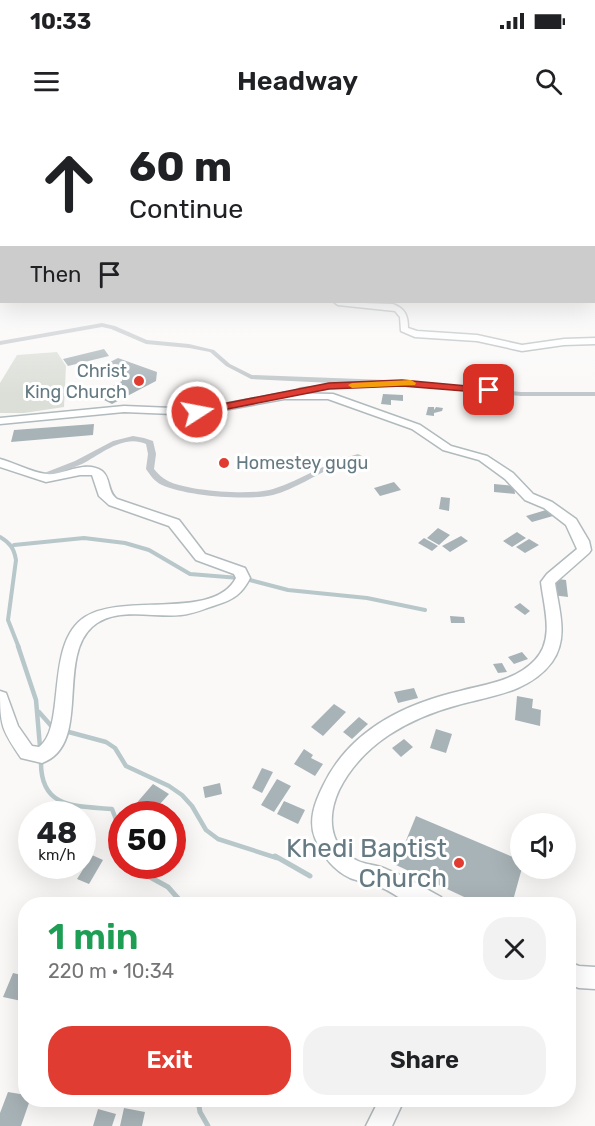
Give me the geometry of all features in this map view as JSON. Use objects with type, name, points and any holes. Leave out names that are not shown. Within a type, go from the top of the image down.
[{"type":"main road","points":[[354,303],[394,307],[404,316],[404,329],[415,334],[477,338],[522,348],[564,342],[595,341]]},
{"type":"main road","points":[[0,421],[124,409],[197,412],[284,396],[329,396],[416,427],[451,450],[477,456],[508,476],[529,497],[561,513],[571,522],[589,543],[577,559],[557,572],[548,582],[555,632],[552,646],[536,668],[522,679],[501,688],[412,712],[396,720],[372,737],[351,757],[333,783],[323,807],[321,824],[326,840],[336,857],[354,870],[381,877],[420,897]]},
{"type":"main road","points":[[0,463],[38,477],[53,477],[80,471],[96,472],[100,476],[105,496],[113,502],[181,527],[201,558],[240,571],[243,578],[239,588],[232,594],[193,607],[163,611],[128,609],[115,611],[88,622],[75,640],[63,692],[59,734],[49,751],[42,755],[27,753],[11,729],[0,698]]},
{"type":"main road","points":[[576,976],[595,978]]},
{"type":"main road","points":[[379,1126],[388,1107]]},
{"type":"street","points":[[0,343],[102,325],[113,327],[146,342],[189,346],[212,351],[228,365],[251,377],[421,384],[520,394],[595,394]]},
{"type":"street","points":[[284,396],[315,387],[380,383]]},
{"type":"street","points":[[38,477],[82,460],[111,443],[136,439],[150,443],[152,454],[150,469],[164,483],[182,488],[233,494],[264,494],[289,485],[340,460],[358,456]]},
{"type":"shaded area","points":[[57,352],[66,366],[64,407],[24,413],[0,413],[0,383],[17,355]]},
{"type":"building","points":[[104,349],[109,356],[68,366],[63,359]]},
{"type":"building","name":"Christ King Church","points":[[118,358],[157,372],[156,381],[112,404],[94,395],[122,381],[122,377],[98,368]]},
{"type":"building","points":[[383,394],[403,395],[403,401],[391,400],[391,405],[381,404]]},
{"type":"building","points":[[428,407],[434,407],[434,410],[436,407],[443,408],[442,411],[434,413],[434,416],[426,415]]},
{"type":"building","points":[[94,424],[93,435],[11,442],[14,430]]},
{"type":"building","points":[[394,482],[401,490],[380,496],[374,488]]},
{"type":"building","points":[[494,484],[514,486],[515,494],[494,492]]},
{"type":"building","points":[[441,497],[450,498],[449,511],[439,509]]},
{"type":"building","points":[[546,510],[553,516],[532,522],[526,516]]},
{"type":"building","points":[[438,528],[450,535],[439,545],[427,538]]},
{"type":"building","points":[[517,532],[526,538],[512,547],[503,541]]},
{"type":"building","points":[[461,536],[468,541],[450,552],[442,546]]},
{"type":"building","points":[[424,538],[438,546],[432,551],[418,543]]},
{"type":"building","points":[[529,539],[539,545],[525,553],[516,547]]},
{"type":"building","points":[[551,578],[566,580],[568,597],[552,595]]},
{"type":"building","points":[[520,603],[530,611],[525,615],[514,607]]},
{"type":"building","points":[[450,616],[464,617],[465,623],[451,623]]},
{"type":"building","points":[[522,652],[528,659],[514,664],[508,657]]},
{"type":"building","points":[[502,663],[507,672],[498,673],[493,664]]},
{"type":"building","points":[[414,688],[418,698],[398,703],[394,692]]},
{"type":"building","points":[[517,696],[533,699],[532,708],[541,710],[540,726],[515,720]]},
{"type":"building","points":[[334,704],[346,712],[323,736],[311,727]]},
{"type":"building","points":[[359,717],[368,724],[352,739],[343,732]]},
{"type":"building","points":[[436,729],[452,734],[446,753],[430,748]]},
{"type":"building","points":[[404,739],[413,747],[401,757],[392,748]]},
{"type":"building","points":[[304,749],[313,755],[311,758],[323,764],[315,776],[294,764]]},
{"type":"building","points":[[262,768],[273,772],[262,793],[252,788]]},
{"type":"building","points":[[277,779],[291,786],[274,812],[261,805]]},
{"type":"building","points":[[220,783],[222,794],[205,798],[203,787]]},
{"type":"building","points":[[153,784],[169,794],[163,801],[138,801]]},
{"type":"building","points":[[284,801],[305,810],[298,824],[277,814]]},
{"type":"building","name":"Khedi Baptist Church","points":[[416,816],[510,856],[510,879],[519,879],[514,897],[464,897],[396,865]]},
{"type":"building","points":[[96,857],[103,860],[96,872]]},
{"type":"building","points":[[77,879],[92,879],[89,884]]},
{"type":"building","points":[[13,973],[18,974],[18,1000],[3,997]]},
{"type":"building","points":[[8,1092],[18,1094],[18,1107],[28,1107],[21,1126],[0,1126],[0,1113]]},
{"type":"building","points":[[124,1108],[145,1112],[142,1126],[120,1126]]},
{"type":"building","points":[[98,1109],[116,1114],[112,1126],[93,1126]]},
{"type":"waterway","points":[[0,537],[11,546],[16,560],[8,620],[19,648]]},
{"type":"waterway","points":[[14,545],[84,538],[125,543],[149,550],[190,574],[239,578]]},
{"type":"waterway","points":[[246,579],[288,590],[367,598],[425,610]]},
{"type":"waterway","points":[[18,646],[36,700],[40,747]]},
{"type":"waterway","points":[[39,712],[54,729]]},
{"type":"waterway","points":[[65,731],[106,742],[115,748],[126,766],[169,786],[182,795],[192,806],[206,830],[218,839],[277,858]]},
{"type":"waterway","points":[[41,763],[47,789],[54,797],[74,805],[108,809]]},
{"type":"waterway","points":[[275,856],[310,876]]},
{"type":"waterway","points":[[154,879],[168,887],[177,897]]},
{"type":"waterway","points":[[199,1107],[208,1126]]},
{"type":"slow traffic","points":[[352,385],[411,383]]},
{"type":"place","name":"Christ King Church","points":[[139,381]]},
{"type":"place","name":"Homestey gugu","points":[[224,463]]},
{"type":"place","name":"Khedi Baptist Church","points":[[459,863]]},
{"type":"route","points":[[197,412],[284,396],[315,387],[402,383],[489,390]]}]
